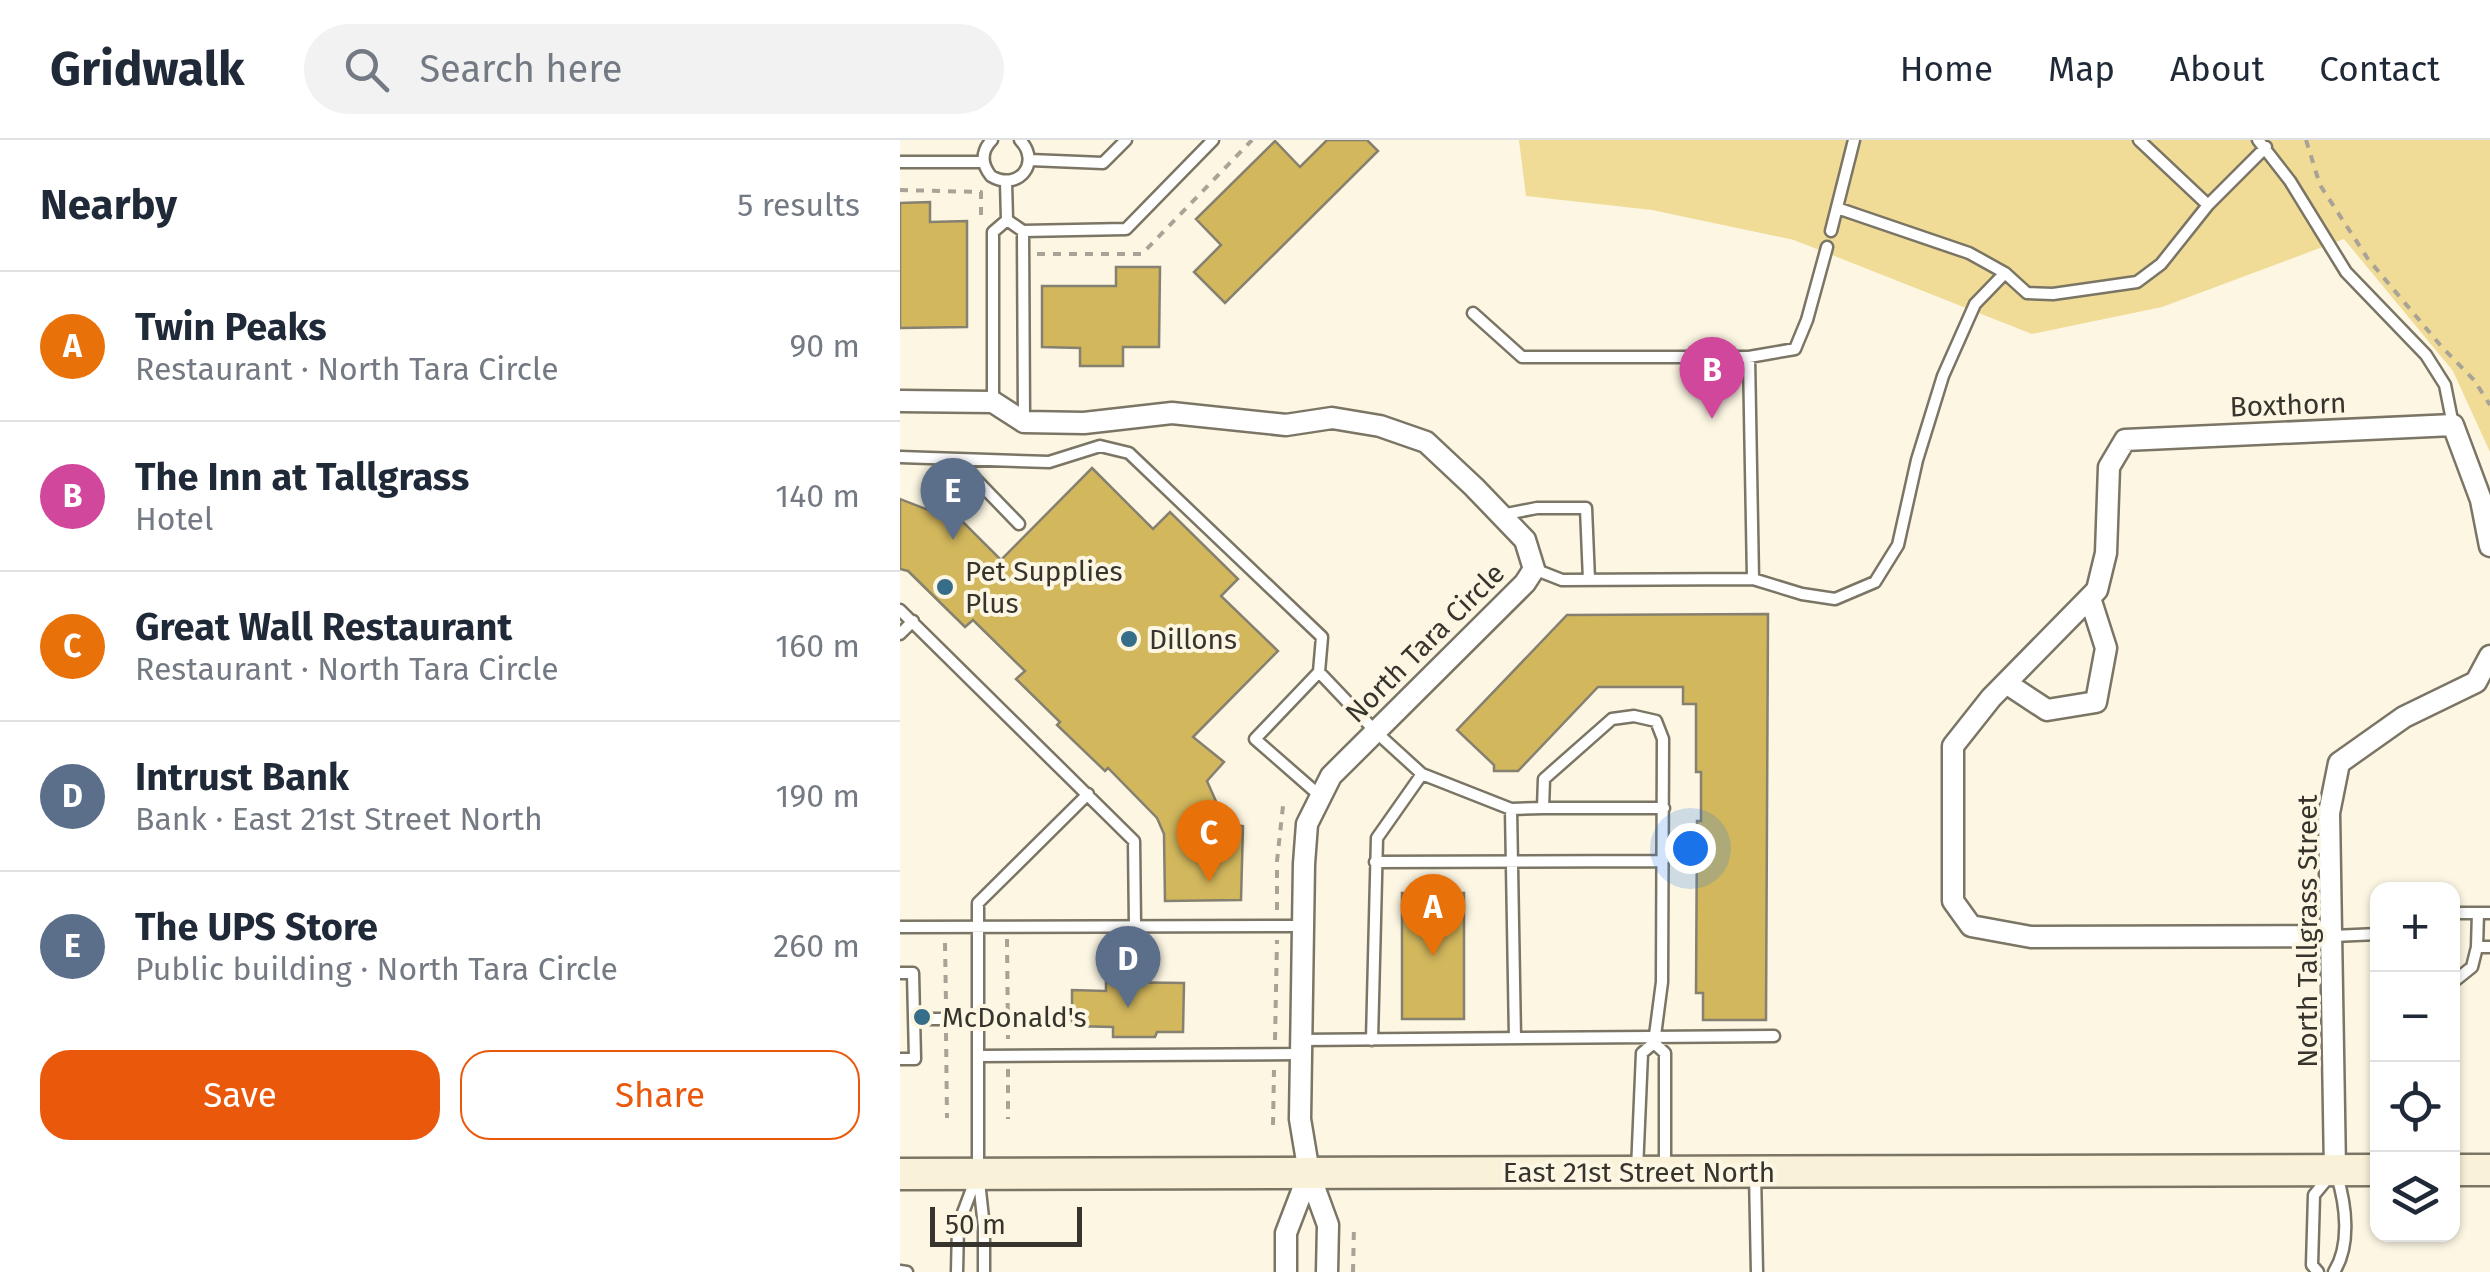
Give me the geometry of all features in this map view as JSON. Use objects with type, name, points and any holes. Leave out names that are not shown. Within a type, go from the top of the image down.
[{"type":"main road","name":"East 21st Street North","points":[[900,1174],[2370,1170]]},
{"type":"main road","points":[[2460,1170],[2490,1170]]},
{"type":"street","points":[[900,400],[993,402],[1024,422]]},
{"type":"street","name":"North Tara Circle","points":[[1024,422],[1084,423],[1172,413],[1286,425],[1332,418],[1380,426],[1426,442],[1526,540],[1534,570],[1526,583],[1377,733],[1348,757],[1319,795],[1307,824],[1300,1118],[1310,1173],[1328,1225],[1327,1272]]},
{"type":"street","name":"Boxthorn","points":[[2090,598],[2098,590],[2106,553],[2109,468],[2125,440],[2452,425]]},
{"type":"street","points":[[2452,425],[2481,500],[2490,546]]},
{"type":"street","points":[[2006,683],[2048,710],[2096,702],[2106,648],[2090,598],[2006,683],[1953,746],[1953,901],[1971,926],[2032,937],[2332,936]]},
{"type":"street","name":"North Tallgrass Street","points":[[2334,1170],[2330,814],[2339,762],[2404,717],[2476,682],[2490,656]]},
{"type":"street","points":[[1286,1272],[1286,1234],[1310,1173]]},
{"type":"lane","points":[[992,140],[983,162],[990,176],[1006,182],[1024,173],[1030,160]]},
{"type":"lane","points":[[1020,140],[1030,160]]},
{"type":"lane","points":[[1030,160],[1104,163],[1126,140]]},
{"type":"lane","points":[[1008,220],[1023,230],[1126,229],[1213,140]]},
{"type":"lane","points":[[1831,230],[1854,140]]},
{"type":"lane","points":[[2138,140],[2208,205]]},
{"type":"lane","points":[[1836,208],[1969,252],[2005,273],[2028,293],[2053,294],[2137,282],[2161,264],[2262,144],[2346,272],[2426,354],[2445,384],[2452,425]]},
{"type":"lane","points":[[900,162],[983,162]]},
{"type":"lane","points":[[1006,182],[1008,220]]},
{"type":"lane","points":[[993,402],[993,232],[1008,220]]},
{"type":"lane","points":[[1023,230],[1024,422]]},
{"type":"lane","points":[[1473,313],[1522,357],[1749,357],[1794,349],[1807,320],[1827,248]]},
{"type":"lane","points":[[1534,570],[1562,580],[1753,579],[1835,599],[1875,582],[1898,544],[1916,460],[1942,376],[1976,304],[2005,273]]},
{"type":"lane","points":[[1749,357],[1753,579]]},
{"type":"lane","points":[[900,457],[1048,462],[1100,446],[1128,453],[1322,637],[1319,672],[1255,738],[1319,795]]},
{"type":"lane","points":[[957,460],[1019,524]]},
{"type":"lane","points":[[1501,515],[1538,508],[1586,508],[1588,580]]},
{"type":"lane","points":[[900,610],[1134,841],[1135,926]]},
{"type":"lane","points":[[900,634],[914,621]]},
{"type":"lane","points":[[1319,672],[1422,774],[1511,809],[1664,808]]},
{"type":"lane","points":[[1543,808],[1544,779],[1612,720],[1634,716],[1656,722],[1663,739],[1662,982],[1654,1040],[1642,1053],[1651,1171]]},
{"type":"lane","points":[[1372,1040],[1377,838],[1422,774]]},
{"type":"lane","points":[[984,1272],[978,1172],[978,903],[1088,794]]},
{"type":"lane","points":[[1511,809],[1515,1038]]},
{"type":"lane","points":[[1374,862],[1663,861]]},
{"type":"lane","points":[[2460,977],[2472,967],[2484,913]]},
{"type":"lane","points":[[900,927],[1303,926]]},
{"type":"lane","points":[[2332,936],[2370,934]]},
{"type":"lane","points":[[2477,947],[2490,947]]},
{"type":"lane","points":[[900,973],[913,973],[915,1059],[900,1059]]},
{"type":"lane","points":[[914,1019],[978,1019]]},
{"type":"lane","points":[[978,1056],[1274,1054],[1301,1047],[1372,1040],[1774,1036]]},
{"type":"lane","points":[[1651,1171],[1665,1052],[1654,1040]]},
{"type":"lane","points":[[2318,1272],[2312,1265],[2314,1195],[2334,1170]]},
{"type":"lane","points":[[2334,1170],[2344,1199],[2345,1229],[2340,1263],[2334,1272]]},
{"type":"lane","points":[[957,1272],[958,1226],[978,1172]]},
{"type":"lane","points":[[1755,1172],[1756,1272]]},
{"type":"path","points":[[2306,140],[2320,186],[2368,259],[2474,380],[2490,405]]},
{"type":"path","points":[[900,190],[981,192],[981,231]]},
{"type":"path","points":[[1273,1125],[1277,861],[1283,806]]},
{"type":"path","points":[[1007,937],[1008,1119]]},
{"type":"path","points":[[1352,1272],[1354,1226]]},
{"type":"shaded area","points":[[1519,140],[2490,140],[2490,452],[2453,371],[2344,239],[2162,307],[2032,334],[1794,240],[1652,210],[1526,196]]},
{"type":"building","points":[[1327,140],[1367,140],[1378,151],[1225,303],[1194,272],[1221,245],[1196,219],[1275,141],[1300,167]]},
{"type":"building","points":[[930,202],[930,222],[967,221],[967,327],[900,328],[900,203]]},
{"type":"building","points":[[1116,267],[1160,267],[1159,347],[1123,347],[1123,366],[1080,366],[1080,348],[1042,347],[1042,286],[1116,286]]},
{"type":"building","name":"Dillons","points":[[1092,468],[1153,529],[1170,512],[1238,579],[1221,596],[1278,651],[1193,737],[1224,762],[1207,781],[1226,824],[1243,826],[1241,900],[1165,901],[1164,834],[1157,818],[1108,768],[1105,771],[1057,725],[1060,722],[1016,679],[1025,671],[973,620],[965,627],[908,571],[900,569],[900,499],[949,518],[954,513],[1001,560]]},
{"type":"building","points":[[1768,614],[1766,1020],[1703,1020],[1703,993],[1696,993],[1701,772],[1696,772],[1696,704],[1683,704],[1683,687],[1598,687],[1518,771],[1494,771],[1494,765],[1457,730],[1567,615]]},
{"type":"building","points":[[1402,893],[1464,893],[1464,1019],[1402,1019]]},
{"type":"building","points":[[1106,982],[1184,983],[1183,1032],[1113,1037],[1113,1027],[1072,1026],[1072,990],[1106,991]]},
{"type":"place","name":"The Inn at Tallgrass","points":[[1712,419]]},
{"type":"place","name":"The UPS Store","points":[[953,540]]},
{"type":"place","name":"Pet Supplies Plus","points":[[945,587]]},
{"type":"place","name":"Dillons","points":[[1129,639]]},
{"type":"place","name":"Great Wall Restaurant","points":[[1209,882]]},
{"type":"place","name":"Twin Peaks","points":[[1433,956]]},
{"type":"place","name":"Intrust Bank","points":[[1128,1008]]},
{"type":"place","name":"McDonald's","points":[[922,1017]]}]
